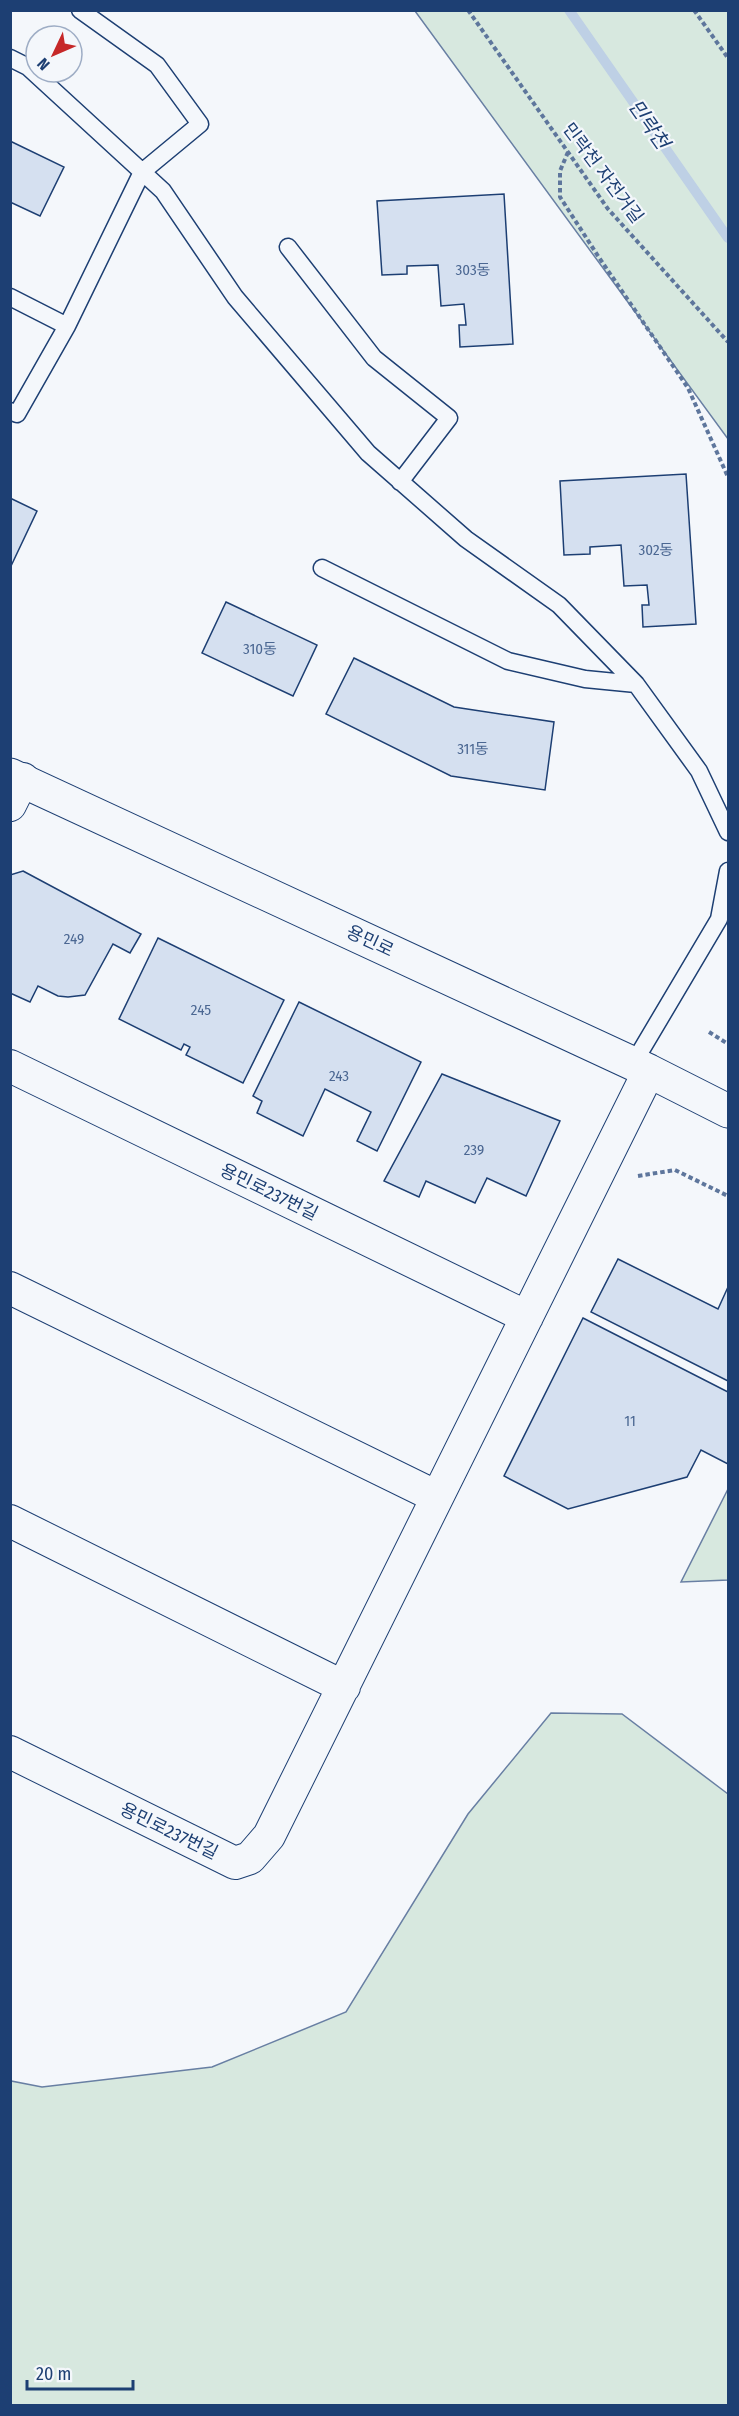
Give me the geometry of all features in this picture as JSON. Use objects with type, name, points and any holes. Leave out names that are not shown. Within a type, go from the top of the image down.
[{"type":"street","name":"용민로","points":[[15,786],[641,1068],[729,1112]]},
{"type":"street","name":"용민로237번길","points":[[10,1066],[526,1317]]},
{"type":"street","name":"용민로237번길","points":[[10,1752],[235,1863],[250,1858],[269,1836],[344,1687],[526,1317],[641,1068]]},
{"type":"street","points":[[10,1288],[437,1497]]},
{"type":"street","points":[[10,1521],[344,1687]]},
{"type":"lane","points":[[10,411],[17,414],[67,326],[142,172],[200,124],[157,65],[80,10]]},
{"type":"lane","points":[[10,58],[28,67],[163,191],[243,305],[368,453],[466,539],[559,605],[636,684],[699,771],[729,832]]},
{"type":"lane","points":[[288,247],[374,358],[450,418],[400,482]]},
{"type":"lane","points":[[10,297],[67,326]]},
{"type":"lane","points":[[322,568],[508,661],[585,679],[636,684]]},
{"type":"lane","points":[[641,1068],[719,919],[726,897],[729,871]]},
{"type":"path","name":"민락천 자전거길","points":[[468,10],[609,209],[729,342]]},
{"type":"path","points":[[694,10],[729,58]]},
{"type":"path","points":[[568,152],[560,171],[560,197],[688,388],[729,477]]},
{"type":"path","points":[[709,1032],[729,1044]]},
{"type":"path","points":[[638,1176],[675,1170],[729,1196]]},
{"type":"shaded area","points":[[415,11],[728,11],[728,439]]},
{"type":"shaded area","points":[[728,1489],[728,1580],[681,1582]]},
{"type":"shaded area","points":[[551,1713],[622,1714],[728,1794],[728,2405],[11,2405],[11,2081],[42,2087],[212,2067],[346,2012],[468,1814]]},
{"type":"building","points":[[10,141],[64,167],[40,216],[10,202]]},
{"type":"building","points":[[504,194],[513,344],[460,347],[459,325],[466,325],[464,304],[441,306],[438,265],[407,266],[407,274],[382,275],[377,201]]},
{"type":"building","points":[[686,474],[696,624],[643,627],[642,605],[649,605],[647,585],[624,586],[621,545],[590,547],[590,554],[564,555],[560,481]]},
{"type":"building","points":[[10,498],[37,511],[11,566],[10,566]]},
{"type":"building","points":[[226,602],[317,645],[293,696],[202,653]]},
{"type":"building","points":[[354,658],[454,707],[554,722],[545,790],[451,776],[326,714]]},
{"type":"building","points":[[23,871],[141,934],[130,953],[113,944],[85,995],[58,996],[38,986],[30,1002],[10,993],[10,875]]},
{"type":"building","points":[[158,938],[284,1000],[243,1083],[186,1055],[190,1047],[184,1044],[181,1050],[119,1019]]},
{"type":"building","points":[[299,1002],[421,1062],[377,1151],[357,1141],[371,1112],[325,1089],[303,1136],[257,1113],[262,1101],[253,1096]]},
{"type":"building","points":[[442,1074],[560,1121],[526,1196],[487,1178],[475,1203],[426,1181],[419,1197],[384,1181]]},
{"type":"building","points":[[618,1259],[718,1309],[728,1287],[728,1381],[591,1312]]},
{"type":"building","points":[[583,1318],[728,1392],[728,1464],[701,1450],[687,1477],[568,1509],[504,1476]]},
{"type":"waterway","name":"민락천","points":[[569,10],[728,238]]}]
